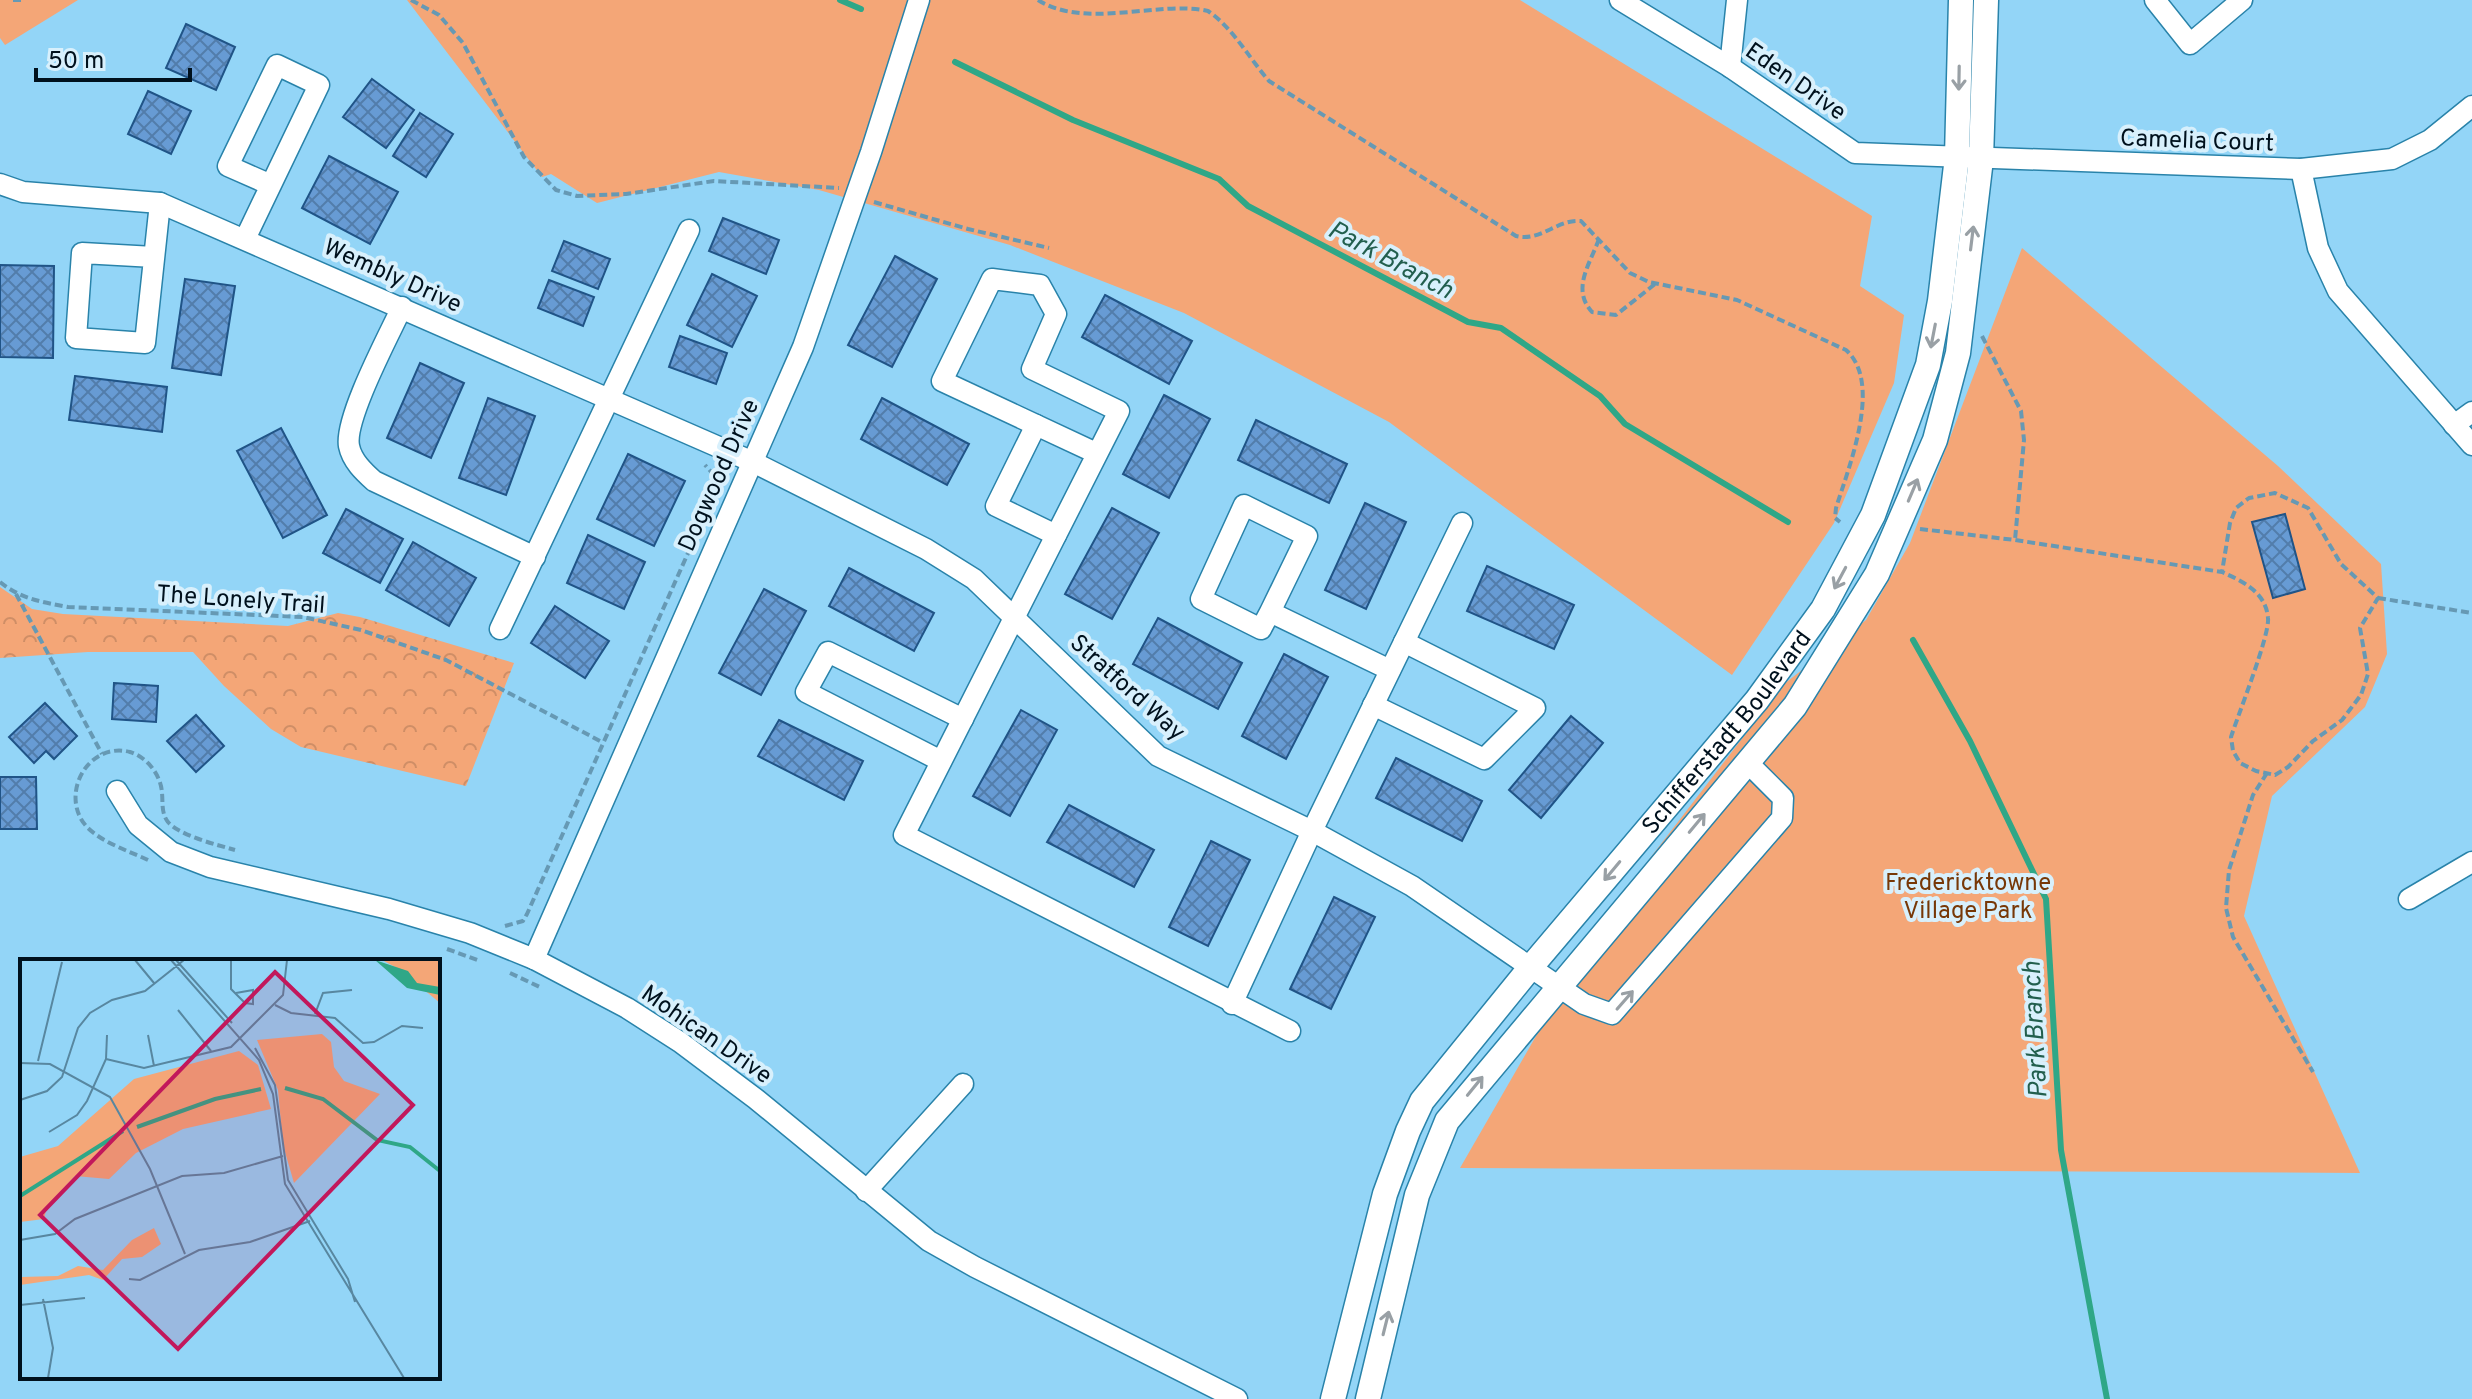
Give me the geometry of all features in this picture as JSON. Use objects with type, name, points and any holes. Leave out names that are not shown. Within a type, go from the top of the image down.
[{"type":"main road","name":"Schifferstadt Boulevard","points":[[1333,1399],[1385,1194],[1422,1101],[1757,700],[1823,609],[1873,515],[1928,365],[1969,158],[1961,0]]},
{"type":"main road","name":"Schifferstadt Boulevard","points":[[1368,1399],[1417,1195],[1447,1121],[1795,706],[1877,574],[1935,440],[1958,353],[1969,158],[1986,0]]},
{"type":"street","name":"Dogwood Drive","points":[[534,959],[803,347],[919,0]]},
{"type":"street","name":"Eden Drive","points":[[1620,0],[1730,67],[1855,153],[1969,158]]},
{"type":"street","points":[[1730,67],[1737,0]]},
{"type":"street","points":[[2155,0],[2190,44],[2242,0]]},
{"type":"street","points":[[245,239],[271,185],[319,85],[277,65],[228,166],[271,185]]},
{"type":"street","name":"Camelia Court","points":[[1969,158],[2301,169],[2392,159],[2430,140],[2472,106]]},
{"type":"street","points":[[2301,169],[2318,248],[2338,291],[2472,445]]},
{"type":"street","name":"Wembly Drive","points":[[0,184],[23,192],[160,203],[753,462]]},
{"type":"street","points":[[154,257],[82,253],[76,338],[145,343],[160,203]]},
{"type":"street","points":[[500,629],[689,230]]},
{"type":"street","points":[[1096,453],[942,381],[992,279],[1040,285],[1056,314],[1032,369],[1119,411],[904,835],[1290,1031]]},
{"type":"street","points":[[402,307],[351,422],[349,446],[359,467],[374,481],[535,557]]},
{"type":"street","points":[[2454,425],[2472,412]]},
{"type":"street","points":[[1036,425],[996,506],[1056,535]]},
{"type":"street","name":"Stratford Way","points":[[753,462],[926,549],[974,579],[1158,756],[1312,831],[1412,886],[1584,1004],[1612,1014],[1782,818],[1783,798],[1748,763]]},
{"type":"street","points":[[1244,505],[1307,536],[1270,612],[1261,629],[1201,599],[1244,505]]},
{"type":"street","points":[[1232,1004],[1312,831],[1462,523]]},
{"type":"street","points":[[1270,612],[1390,670]]},
{"type":"street","points":[[1373,705],[1484,759],[1535,708],[1404,642]]},
{"type":"street","points":[[941,761],[806,692],[828,652],[963,719]]},
{"type":"street","name":"Mohican Drive","points":[[117,791],[138,825],[171,852],[210,867],[428,920],[503,944],[627,1008],[680,1042],[756,1099],[929,1241],[1237,1399]]},
{"type":"street","points":[[2409,899],[2472,862]]},
{"type":"street","points":[[866,1191],[963,1084]]},
{"type":"path","points":[[13,0],[22,0]]},
{"type":"path","points":[[411,0],[439,15],[463,43],[524,157],[556,190],[577,196],[626,194],[714,181],[833,186],[886,207],[1049,248]]},
{"type":"path","points":[[1038,0],[1049,7],[1071,10],[1112,6]]},
{"type":"path","points":[[1167,1],[1190,4],[1207,11],[1241,44],[1269,81],[1516,236],[1526,238],[1544,234],[1569,220],[1581,221],[1630,273],[1655,283],[1737,300],[1846,350],[1857,360],[1862,375],[1863,396],[1856,440],[1836,508],[1835,518],[1840,522]]},
{"type":"path","points":[[1599,239],[1581,285],[1583,302],[1592,312],[1616,315],[1655,283]]},
{"type":"path","points":[[1980,333],[2021,411],[2024,440],[2015,540]]},
{"type":"path","points":[[2222,572],[2230,523],[2236,508],[2249,498],[2275,493],[2308,508],[2341,564],[2378,598],[2472,613]]},
{"type":"path","points":[[1917,528],[2222,572],[2246,582],[2261,597],[2269,618],[2231,737],[2233,751],[2240,763],[2275,775],[2342,720],[2361,695],[2368,674],[2360,628],[2378,598]]},
{"type":"path","name":"The Lonely Trail","points":[[0,582],[31,600],[68,607],[303,617],[361,630],[446,660],[602,742]]},
{"type":"path","points":[[16,594],[102,754]]},
{"type":"path","points":[[2267,773],[2253,795],[2229,870],[2226,908],[2233,937],[2313,1072]]},
{"type":"green space","points":[[0,0],[78,0],[5,45],[0,38]]},
{"type":"green space","points":[[407,0],[1520,0],[1872,216],[1860,286],[1904,315],[1894,383],[1834,523],[1732,675],[1389,422],[1184,313],[1010,245],[819,190],[719,172],[597,203],[551,174],[542,177]]},
{"type":"green space","name":"Fredericktowne Village Park","points":[[2022,248],[2278,466],[2381,564],[2387,654],[2365,707],[2272,796],[2244,916],[2360,1173],[1460,1168],[1604,918],[1784,684],[1866,620],[1910,543]]},
{"type":"green space","points":[[0,587],[32,609],[63,614],[288,626],[338,613],[514,663],[466,786],[301,747],[271,729],[224,686],[193,652],[88,652],[0,658]]},
{"type":"building","points":[[186,24],[235,47],[216,90],[166,68]]},
{"type":"building","points":[[372,79],[414,110],[386,148],[343,117]]},
{"type":"building","points":[[148,91],[191,111],[171,154],[128,134]]},
{"type":"building","points":[[420,113],[453,134],[426,177],[393,156]]},
{"type":"building","points":[[329,156],[398,192],[370,244],[302,208]]},
{"type":"building","points":[[723,218],[779,240],[766,274],[709,251]]},
{"type":"building","points":[[564,241],[610,259],[598,289],[552,271]]},
{"type":"building","points":[[895,256],[937,279],[892,367],[848,345]]},
{"type":"building","points":[[0,265],[54,266],[53,358],[0,357]]},
{"type":"building","points":[[712,274],[757,296],[732,347],[687,325]]},
{"type":"building","points":[[185,279],[235,286],[221,375],[172,368]]},
{"type":"building","points":[[549,280],[594,297],[583,326],[538,308]]},
{"type":"building","points":[[1105,295],[1192,341],[1169,384],[1082,337]]},
{"type":"building","points":[[680,336],[727,353],[716,384],[669,367]]},
{"type":"building","points":[[420,363],[464,383],[431,458],[387,438]]},
{"type":"building","points":[[75,376],[167,387],[162,432],[69,420]]},
{"type":"building","points":[[1164,395],[1210,419],[1169,498],[1123,474]]},
{"type":"building","points":[[488,398],[535,416],[506,495],[459,478]]},
{"type":"building","points":[[882,398],[969,444],[947,485],[861,439]]},
{"type":"building","points":[[1256,420],[1347,464],[1329,503],[1238,460]]},
{"type":"building","points":[[281,428],[327,515],[283,538],[237,451]]},
{"type":"building","points":[[628,454],[685,481],[654,546],[597,519]]},
{"type":"building","points":[[1365,503],[1406,522],[1366,609],[1325,590]]},
{"type":"building","points":[[1112,508],[1159,533],[1112,619],[1065,594]]},
{"type":"building","points":[[346,509],[403,539],[380,583],[323,553]]},
{"type":"building","points":[[2285,514],[2305,589],[2273,598],[2252,522]]},
{"type":"building","points":[[588,535],[645,562],[624,609],[567,583]]},
{"type":"building","points":[[413,542],[476,578],[449,626],[386,590]]},
{"type":"building","points":[[1487,566],[1574,605],[1554,649],[1467,611]]},
{"type":"building","points":[[849,568],[934,613],[914,651],[829,606]]},
{"type":"building","points":[[764,589],[806,611],[761,695],[719,673]]},
{"type":"building","points":[[555,606],[609,641],[585,678],[531,643]]},
{"type":"building","points":[[1158,618],[1242,663],[1218,709],[1133,664]]},
{"type":"building","points":[[1284,654],[1328,677],[1286,759],[1242,736]]},
{"type":"building","points":[[114,683],[158,686],[156,722],[112,719]]},
{"type":"building","points":[[45,703],[77,736],[54,759],[46,751],[34,763],[9,737]]},
{"type":"building","points":[[1021,710],[1057,730],[1010,816],[973,796]]},
{"type":"building","points":[[196,715],[224,746],[196,772],[167,741]]},
{"type":"building","points":[[1571,716],[1603,743],[1541,818],[1509,790]]},
{"type":"building","points":[[779,720],[863,761],[844,800],[758,756]]},
{"type":"building","points":[[1396,758],[1482,801],[1462,841],[1376,798]]},
{"type":"building","points":[[0,777],[36,777],[37,829],[0,829]]},
{"type":"building","points":[[1069,805],[1154,850],[1134,887],[1047,842]]},
{"type":"building","points":[[1211,841],[1250,860],[1208,946],[1169,927]]},
{"type":"building","points":[[1334,897],[1375,917],[1331,1009],[1290,989]]},
{"type":"waterway","name":"Park Branch","points":[[840,0],[861,9]]},
{"type":"waterway","name":"Park Branch","points":[[955,62],[1073,120],[1219,179],[1248,206],[1468,322],[1501,328],[1600,396],[1625,424],[1788,522]]},
{"type":"waterway","name":"Park Branch","points":[[1913,640],[1970,741],[2046,899],[2061,1150],[2107,1399]]}]
